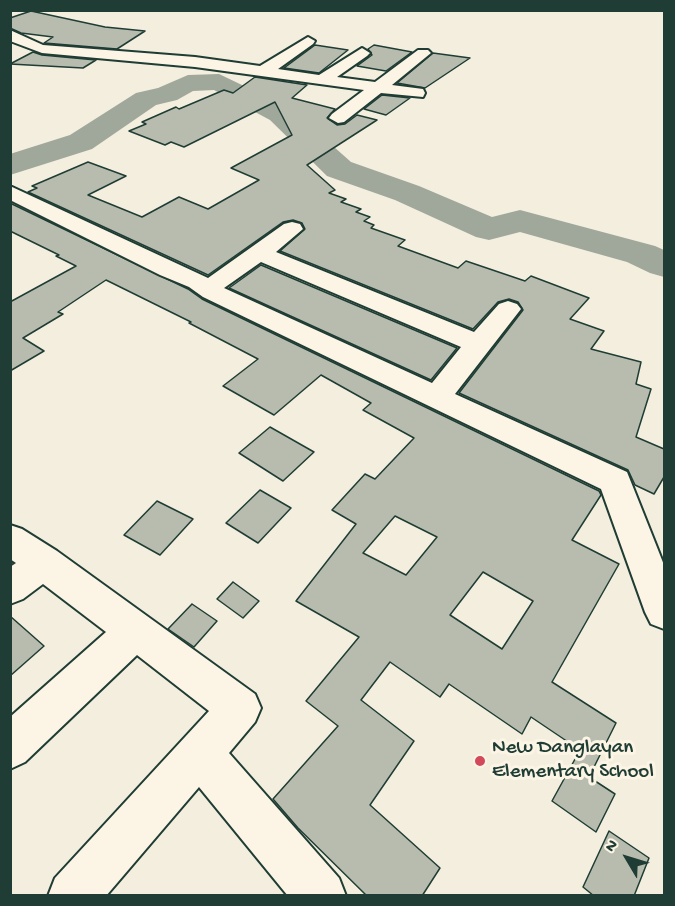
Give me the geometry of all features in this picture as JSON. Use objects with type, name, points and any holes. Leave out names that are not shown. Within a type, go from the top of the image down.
[{"type":"street","points":[[10,34],[23,44],[42,49],[161,58],[417,93]]},
{"type":"street","points":[[261,73],[308,41]]},
{"type":"street","points":[[322,80],[362,53]]},
{"type":"street","points":[[338,117],[382,87],[423,53]]},
{"type":"street","points":[[10,192],[209,288],[212,292],[615,481],[664,612]]},
{"type":"street","points":[[209,288],[292,229]]},
{"type":"street","points":[[259,253],[478,344]]},
{"type":"street","points":[[437,398],[508,309]]},
{"type":"street","points":[[10,539],[240,708],[201,755],[73,896]]},
{"type":"street","points":[[10,588],[44,562]]},
{"type":"street","points":[[10,747],[136,630]]},
{"type":"street","points":[[201,755],[315,893]]},
{"type":"building","points":[[31,11],[105,27],[145,31],[117,49],[44,43],[53,37],[21,33],[10,28],[10,18]]},
{"type":"building","points":[[315,45],[348,50],[319,73],[284,68]]},
{"type":"building","points":[[374,45],[412,52],[386,71],[357,66],[372,55],[368,49]]},
{"type":"building","points":[[33,52],[42,55],[96,60],[83,68],[10,64]]},
{"type":"building","points":[[433,53],[470,58],[425,88],[397,83]]},
{"type":"building","points":[[255,77],[307,85],[292,98],[335,109],[327,118],[337,125],[345,124],[357,115],[377,120],[307,165],[335,190],[329,193],[346,199],[341,202],[361,209],[356,212],[370,217],[364,221],[374,225],[371,228],[405,240],[398,246],[458,268],[466,261],[525,281],[531,276],[589,298],[570,319],[604,331],[591,349],[641,362],[636,384],[651,389],[636,437],[664,449],[664,477],[654,494],[635,485],[628,470],[459,393],[523,310],[518,302],[509,299],[498,302],[473,329],[280,251],[305,229],[302,223],[293,220],[283,222],[208,275],[28,192],[37,188],[32,186],[88,162],[126,176],[88,195],[142,217],[179,197],[208,209],[259,180],[231,168],[292,135],[275,102],[184,147],[171,142],[165,145],[129,131],[146,124],[142,122],[176,107],[179,109],[224,90],[233,93]]},
{"type":"building","points":[[382,95],[410,98],[386,115],[364,109]]},
{"type":"building","points":[[10,203],[188,289],[202,299],[599,491],[601,495],[572,540],[619,564],[552,682],[616,723],[589,777],[615,794],[596,832],[552,801],[580,750],[531,717],[522,734],[449,684],[440,697],[390,662],[361,700],[414,741],[370,805],[440,868],[422,896],[367,896],[298,828],[273,799],[338,726],[306,701],[359,637],[296,601],[356,524],[332,510],[365,474],[375,479],[414,438],[363,410],[371,403],[321,375],[274,415],[223,386],[258,359],[189,323],[191,322],[106,280],[58,312],[63,314],[23,338],[44,351],[10,371],[10,302],[76,266],[10,231]],"holes":[[[395,516],[437,537],[406,575],[363,553]],[[483,572],[533,601],[502,649],[450,615]]]},
{"type":"building","points":[[261,265],[457,348],[431,380],[229,288]]},
{"type":"building","points":[[270,427],[314,452],[283,481],[239,453]]},
{"type":"building","points":[[260,490],[291,508],[258,543],[226,523]]},
{"type":"building","points":[[157,501],[193,519],[160,555],[124,535]]},
{"type":"building","points":[[233,582],[259,601],[243,618],[217,599]]},
{"type":"building","points":[[192,604],[217,621],[194,647],[168,629]]},
{"type":"building","points":[[10,616],[44,646],[10,676]]},
{"type":"building","points":[[609,831],[649,858],[634,896],[594,896],[583,887]]},
{"type":"waterway","points":[[10,165],[81,142],[146,99],[167,94],[188,83],[219,82],[280,114],[339,169],[407,193],[489,229],[520,221],[641,254],[664,265]]},
{"type":"place","name":"New Danglayan Elementary School","points":[[480,761]]}]
